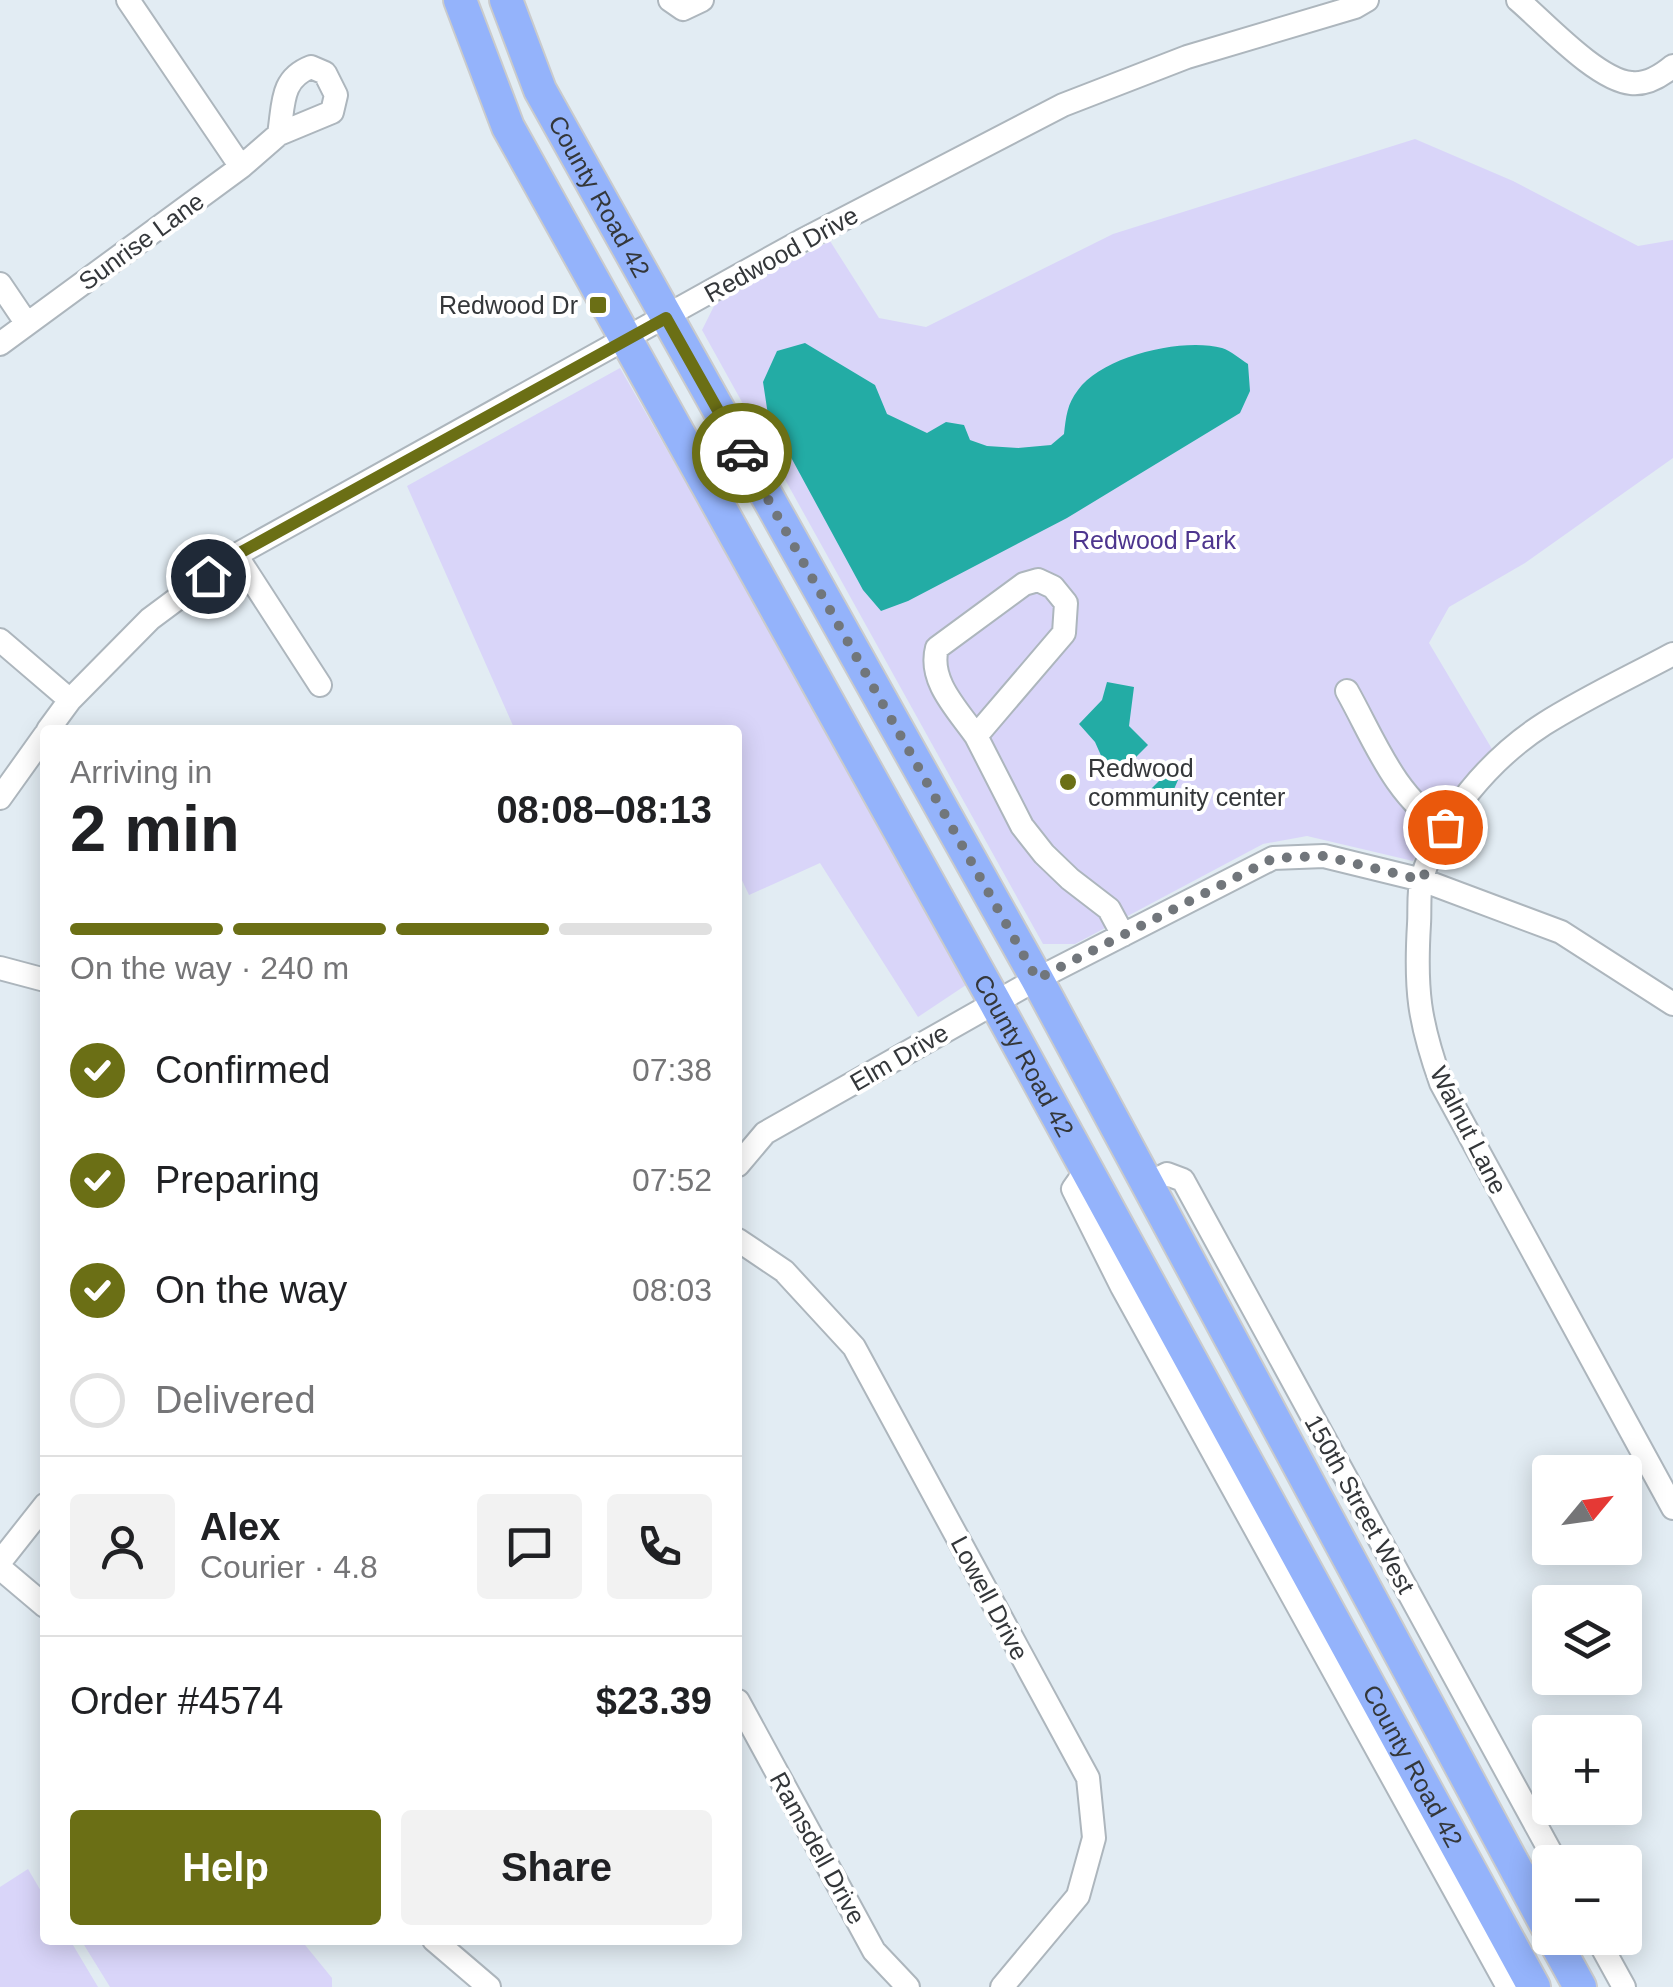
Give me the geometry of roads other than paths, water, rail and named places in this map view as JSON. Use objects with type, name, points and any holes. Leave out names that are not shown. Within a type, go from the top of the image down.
[{"type":"highway","name":"County Road 42","points":[[460,0],[508,127],[995,1002],[1534,1987]]},
{"type":"highway","name":"County Road 42","points":[[506,0],[540,90],[1037,979],[1532,1898]]},
{"type":"highway","name":"County Road 42","points":[[1563,1955],[1580,1987]]},
{"type":"street","points":[[128,0],[240,167]]},
{"type":"street","points":[[670,0],[683,9],[702,0]]},
{"type":"street","name":"Redwood Drive","points":[[52,725],[70,700],[150,620],[236,555],[800,241],[1064,105],[1186,57],[1355,7],[1367,0]]},
{"type":"street","points":[[1518,0],[1608,77],[1633,84],[1659,78],[1673,66]]},
{"type":"street","name":"Sunrise Lane","points":[[0,344],[279,134]]},
{"type":"street","points":[[0,284],[27,324]]},
{"type":"street","points":[[236,555],[320,684]]},
{"type":"street","points":[[976,736],[1064,633],[1068,620],[1066,603],[1053,587],[1038,580],[1024,584],[937,648],[933,660],[936,677],[976,736],[1022,826],[1070,879],[1109,909],[1123,935]]},
{"type":"street","points":[[0,640],[70,700]]},
{"type":"street","name":"Walnut Lane","points":[[1673,654],[1544,724],[1518,744],[1462,802],[1445,827],[1422,880],[1416,984],[1424,1036],[1440,1082],[1673,1508]]},
{"type":"street","points":[[1347,690],[1398,784],[1421,813],[1445,827]]},
{"type":"street","name":"Redwood Drive","points":[[0,798],[40,742]]},
{"type":"street","name":"Elm Drive","points":[[742,1160],[765,1133],[995,1002],[1274,858],[1324,856],[1422,880],[1561,932],[1671,997]]},
{"type":"street","points":[[0,968],[40,979]]},
{"type":"street","points":[[1087,1170],[1073,1189],[1122,1287],[1508,1987]]},
{"type":"street","name":"150th Street West","points":[[1148,1184],[1167,1174],[1183,1180],[1547,1845]]},
{"type":"street","name":"Lowell Drive","points":[[742,1243],[784,1271],[854,1348],[1088,1778],[1094,1838],[1078,1896],[1002,1987]]},
{"type":"street","points":[[40,1512],[0,1565],[40,1601]]},
{"type":"street","name":"Ramsdell Drive","points":[[742,1708],[874,1951],[908,1987]]},
{"type":"street","points":[[440,1945],[489,1987]]},
{"type":"street","points":[[1606,1955],[1624,1987]]},
{"type":"place","name":"Redwood Dr","points":[[598,305]]},
{"type":"place","name":"Redwood community center","points":[[1068,782]]},
{"type":"park label","name":"Redwood Park","points":[[1154,540]]}]
